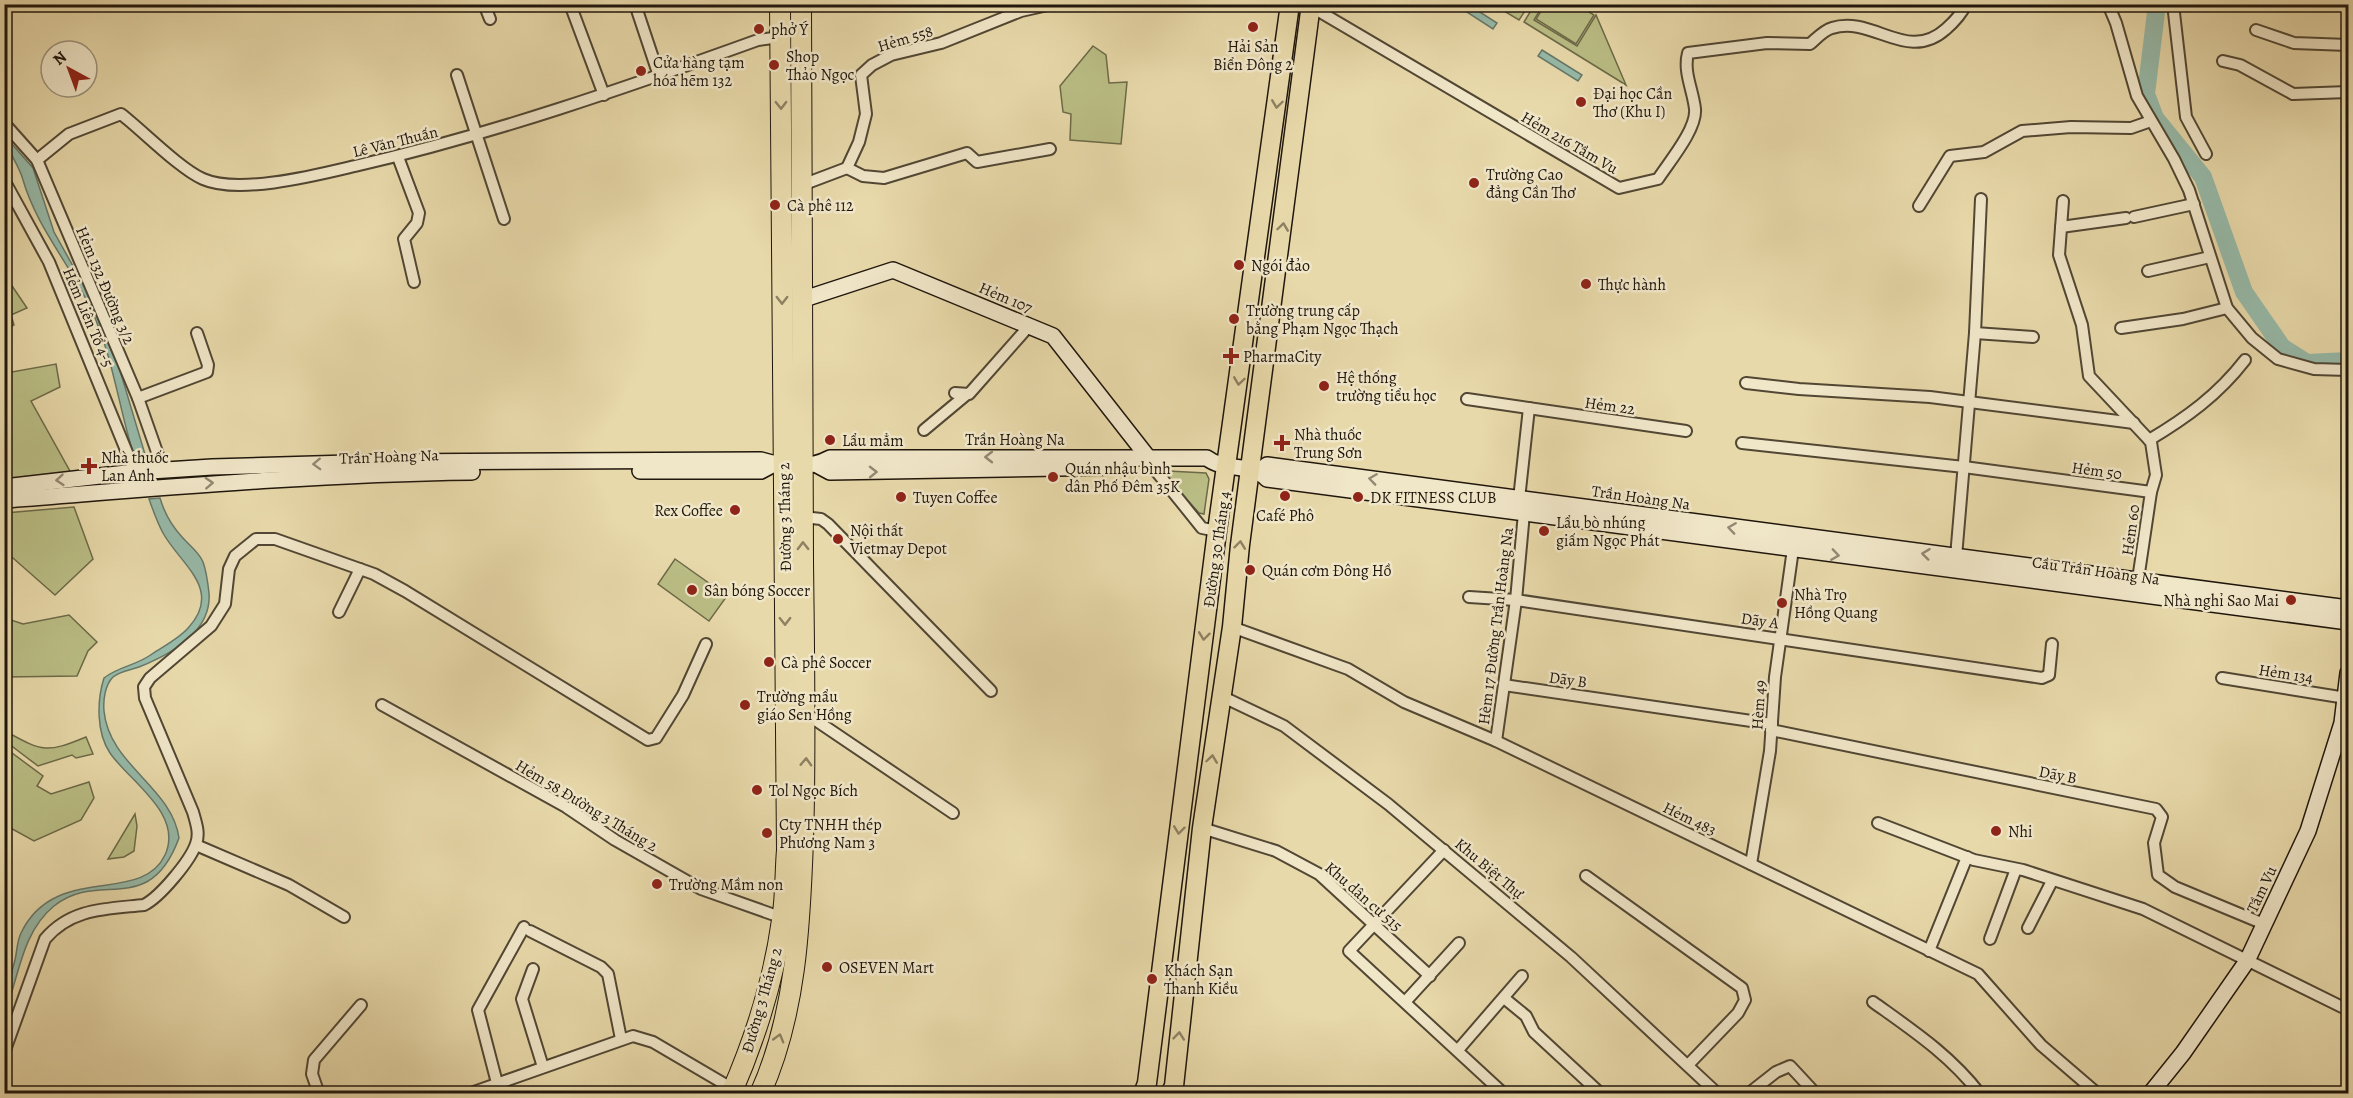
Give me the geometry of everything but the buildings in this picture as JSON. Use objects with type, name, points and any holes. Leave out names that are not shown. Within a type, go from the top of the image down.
[{"type":"highway","name":"Đường 3 Tháng 2","points":[[760,1094],[769,1074],[784,1022],[800,918],[806,751],[803,517],[794,465],[780,4]]},
{"type":"highway","name":"Đường 3 Tháng 2","points":[[732,1091],[760,1017],[783,918],[787,850],[794,465],[801,300],[801,4]]},
{"type":"main road","name":"Đường 30 Tháng 4","points":[[1143,1094],[1147,1083],[1217,531],[1221,464],[1290,4]]},
{"type":"main road","name":"Đường 30 Tháng 4","points":[[1170,1094],[1174,1086],[1202,828],[1255,471],[1310,5]]},
{"type":"main road","name":"Hẻm 107","points":[[801,300],[893,270],[1053,336],[1149,461]]},
{"type":"main road","name":"Trần Hoàng Na","points":[[4,500],[139,488],[377,474],[761,471],[830,458],[1149,461],[1207,458],[1221,464],[1255,471],[1267,479],[1524,513],[1794,543],[2011,571]]},
{"type":"main road","name":"Trần Hoàng Na","points":[[4,487],[163,469],[392,462],[761,460],[794,465]]},
{"type":"main road","name":"Trần Hoàng Na","points":[[1255,471],[1268,465],[1519,499],[1794,543],[1956,558],[2011,571]]},
{"type":"main road","points":[[163,469],[169,486]]},
{"type":"main road","points":[[135,471],[139,488]]},
{"type":"main road","points":[[2349,600],[2021,559],[2011,571],[2016,585],[2349,624]]},
{"type":"main road","name":"Cầu Trần Hoàng Na","points":[[2011,571],[2349,608]]},
{"type":"main road","name":"Tầm Vu","points":[[2150,1094],[2183,1053],[2247,961],[2308,831],[2342,723],[2349,673]]},
{"type":"street","points":[[484,4],[490,19]]},
{"type":"street","points":[[570,4],[604,95]]},
{"type":"street","points":[[635,4],[659,76]]},
{"type":"street","name":"Hẻm 558","points":[[847,168],[866,114],[861,75],[872,65],[908,50],[941,44],[1020,8],[1053,4]]},
{"type":"street","name":"Hẻm 216 Tầm Vu","points":[[1310,5],[1619,188],[1658,179],[1694,122],[1695,110],[1687,73],[1688,53],[1767,44],[1810,44],[1826,31],[1844,26],[1915,43],[1930,41],[1962,13],[1966,4]]},
{"type":"street","points":[[2108,4],[2116,23],[2137,96],[2174,159],[2194,204],[2227,308],[2252,338],[2278,358],[2314,369],[2349,370]]},
{"type":"street","points":[[2173,4],[2186,117],[2206,154]]},
{"type":"street","points":[[2256,30],[2294,43],[2349,45]]},
{"type":"street","name":"Lê Văn Thuấn","points":[[37,160],[69,134],[121,114],[204,180],[250,186],[315,176],[477,136],[604,95],[758,40],[780,37]]},
{"type":"street","points":[[2223,61],[2240,65],[2293,94],[2349,92]]},
{"type":"street","points":[[457,75],[504,219]]},
{"type":"street","points":[[1919,206],[1950,156],[1984,152],[2022,131],[2071,127],[2131,128],[2151,121]]},
{"type":"street","name":"Hẻm 132 Đường 3/2","points":[[4,123],[37,160],[138,398],[163,469]]},
{"type":"street","points":[[802,185],[847,168],[863,176],[884,178],[967,153],[977,162],[1050,149]]},
{"type":"street","points":[[398,157],[419,213],[417,223],[404,239],[414,282]]},
{"type":"street","name":"Hẻm Liên Tổ 4-5","points":[[4,180],[49,262],[135,471]]},
{"type":"street","points":[[1956,558],[1975,333],[1981,199]]},
{"type":"street","points":[[2063,201],[2059,255],[2082,325],[2089,376],[2149,440],[2156,475],[2151,492]]},
{"type":"street","points":[[2061,227],[2130,218],[2194,204]]},
{"type":"street","points":[[2148,271],[2210,257]]},
{"type":"street","points":[[2121,328],[2183,319],[2227,308]]},
{"type":"street","points":[[924,430],[1029,326]]},
{"type":"street","points":[[138,398],[207,372],[208,365],[197,333]]},
{"type":"street","points":[[1975,333],[2033,337]]},
{"type":"street","points":[[2149,440],[2205,403],[2226,385],[2245,360]]},
{"type":"street","points":[[1746,383],[1798,389],[1930,397],[2134,423]]},
{"type":"street","name":"Hẻm 22","points":[[1467,399],[1686,431]]},
{"type":"street","points":[[1519,499],[1529,408]]},
{"type":"street","name":"Hẻm 50","points":[[1742,443],[1964,467],[2151,492]]},
{"type":"street","name":"Hẻm 107","points":[[1149,461],[1202,528],[1217,531]]},
{"type":"street","name":"Hẻm 60","points":[[2139,573],[2151,492]]},
{"type":"street","name":"Hèm 17 Đường Trần Hoàng Na","points":[[1496,741],[1516,600],[1524,513]]},
{"type":"street","points":[[803,517],[821,519],[828,524],[991,691]]},
{"type":"street","points":[[4,1053],[45,939],[56,926],[71,916],[144,905],[155,899],[196,845],[198,830],[193,812],[145,698],[144,687],[163,666],[211,626],[225,604],[229,569],[235,556],[256,539],[275,539],[360,570],[405,591],[455,620],[558,687],[648,740],[656,738],[683,695],[706,644]]},
{"type":"street","name":"Hèm 49","points":[[1751,864],[1794,543]]},
{"type":"street","points":[[339,612],[360,570]]},
{"type":"street","name":"Dãy A","points":[[1469,597],[1516,600],[2042,678],[2049,675],[2052,644]]},
{"type":"street","name":"Hẻm 483","points":[[1232,627],[1348,669],[1404,702],[1496,741],[1978,974],[2041,1045],[2098,1094]]},
{"type":"street","name":"Hẻm 134","points":[[2222,678],[2346,698]]},
{"type":"street","name":"Dãy B","points":[[1504,685],[1771,727],[2156,809],[2162,817],[2154,843],[2158,875],[2175,887],[2264,924]]},
{"type":"street","name":"Khu Biệt Thự","points":[[1221,696],[1284,726],[1444,850],[1571,957],[1718,1094]]},
{"type":"street","name":"Hẻm 58 Đường 3 Tháng 2","points":[[382,705],[566,807],[615,840],[701,889],[783,918]]},
{"type":"street","points":[[805,713],[952,813]]},
{"type":"street","points":[[1878,823],[1967,857],[2016,869],[2143,909],[2342,1006]]},
{"type":"street","name":"Khu dân cư 515","points":[[1202,828],[1276,851],[1319,874],[1430,976]]},
{"type":"street","points":[[196,845],[289,885],[344,917]]},
{"type":"street","points":[[1444,850],[1349,951],[1504,1094]]},
{"type":"street","points":[[1929,951],[1967,857]]},
{"type":"street","points":[[1990,939],[2016,869]]},
{"type":"street","points":[[1586,876],[1742,988],[1745,1000],[1738,1013],[1688,1065]]},
{"type":"street","points":[[2028,928],[2052,881]]},
{"type":"street","points":[[497,1083],[478,1010],[527,929],[606,971],[610,978],[621,1038]]},
{"type":"street","points":[[1405,1002],[1459,943]]},
{"type":"street","points":[[533,969],[522,999],[543,1067]]},
{"type":"street","points":[[1458,1050],[1522,976]]},
{"type":"street","points":[[1504,998],[1526,1016],[1534,1032],[1601,1094]]},
{"type":"street","points":[[1872,1002],[1935,1047],[1966,1076],[1980,1094]]},
{"type":"street","points":[[319,1094],[312,1074],[314,1060],[361,1005]]},
{"type":"street","points":[[468,1094],[621,1038],[643,1038],[732,1091]]},
{"type":"street","points":[[1752,1092],[1790,1065],[1816,1094]]},
{"type":"green space","points":[[1535,4],[1543,5],[1534,20],[1577,46],[1596,15],[1626,85],[1524,22]]},
{"type":"green space","points":[[1494,5],[1529,5],[1519,20]]},
{"type":"green space","points":[[1545,5],[1578,5],[1594,15],[1576,44],[1536,19]]},
{"type":"green space","points":[[1093,46],[1106,55],[1109,83],[1127,82],[1121,144],[1070,140],[1071,114],[1063,112],[1060,86]]},
{"type":"green space","points":[[4,274],[27,308],[11,315],[14,325],[5,330]]},
{"type":"green space","points":[[4,363],[12,372],[56,364],[60,387],[31,401],[71,473],[5,482]]},
{"type":"green space","points":[[1168,471],[1206,473],[1209,479],[1204,514],[1199,513],[1166,476]]},
{"type":"green space","points":[[74,507],[93,559],[55,595],[5,551],[5,513]]},
{"type":"green space","name":"Sân bóng Soccer","points":[[675,559],[727,596],[709,621],[658,584]]},
{"type":"green space","points":[[69,615],[97,642],[88,651],[77,676],[5,677],[5,618],[23,624]]},
{"type":"green space","points":[[5,731],[28,743],[44,748],[61,746],[86,737],[93,754],[76,758],[72,755],[38,766],[5,741]]},
{"type":"green space","points":[[4,747],[43,776],[37,786],[51,794],[89,782],[94,798],[81,820],[34,841],[5,825]]},
{"type":"green space","points":[[135,814],[137,826],[134,851],[124,857],[108,859]]},
{"type":"shaded area","points":[[1456,5],[1469,5],[1497,23],[1493,29]]},
{"type":"shaded area","points":[[1542,50],[1582,75],[1578,81],[1538,56]]},
{"type":"shaded area","points":[[4,135],[33,168],[54,232],[83,284],[113,347],[147,461],[136,462],[99,328],[83,293],[37,214]]},
{"type":"shaded area","points":[[160,498],[172,524],[203,562],[209,593],[208,607],[204,619],[196,630],[175,649],[151,662],[113,677],[105,693],[104,711],[108,730],[117,746],[165,804],[174,820],[179,838],[167,863],[153,878],[138,885],[89,891],[71,896],[54,906],[43,917],[28,942],[5,1013],[19,939],[36,911],[54,898],[75,891],[137,879],[153,870],[165,855],[169,840],[167,826],[161,812],[110,753],[102,736],[99,716],[104,678],[146,658],[172,642],[189,627],[202,601],[195,577],[170,544],[157,520],[149,499]]},
{"type":"waterway","points":[[2157,4],[2146,94],[2155,118],[2203,177],[2244,292],[2282,347],[2307,363],[2348,361]]},
{"type":"place","name":"Hải Sản Biển Đông 2","points":[[1253,27]]},
{"type":"place","name":"phở Ý","points":[[759,29]]},
{"type":"place","name":"Shop Thảo Ngọc","points":[[774,65]]},
{"type":"place","name":"Cửa hàng tạm hóa hẽm 132","points":[[641,71]]},
{"type":"place","name":"Đại học Cần Thơ (Khu I)","points":[[1581,102]]},
{"type":"place","name":"Trường Cao đẳng Cần Thơ","points":[[1474,183]]},
{"type":"place","name":"Cà phê 112","points":[[775,205]]},
{"type":"place","name":"Ngói đảo","points":[[1239,265]]},
{"type":"place","name":"Thực hành","points":[[1586,284]]},
{"type":"place","name":"Trường trung cấp bằng Phạm Ngọc Thạch","points":[[1234,319]]},
{"type":"place","name":"PharmaCity","points":[[1231,356]]},
{"type":"place","name":"Hệ thống trường tiểu học","points":[[1324,386]]},
{"type":"place","name":"Lẩu mẳm","points":[[830,440]]},
{"type":"place","name":"Nhà thuốc Trung Sơn","points":[[1282,443]]},
{"type":"place","name":"Nhà thuốc Lan Anh","points":[[89,466]]},
{"type":"place","name":"Quán nhậu bình dân Phố Đêm 35K","points":[[1053,477]]},
{"type":"place","name":"Café Phô","points":[[1285,496]]},
{"type":"place","name":"Tuyen Coffee","points":[[901,497]]},
{"type":"place","name":"DK FITNESS CLUB","points":[[1358,497]]},
{"type":"place","name":"Rex Coffee","points":[[735,510]]},
{"type":"place","name":"Lẩu bò nhúng giấm Ngọc Phát","points":[[1544,531]]},
{"type":"place","name":"Nội thất Vietmay Depot","points":[[838,539]]},
{"type":"place","name":"Quán cơm Đông Hồ","points":[[1250,570]]},
{"type":"place","name":"Sân bóng Soccer","points":[[692,590]]},
{"type":"place","name":"Nhà nghỉ Sao Mai","points":[[2291,600]]},
{"type":"place","name":"Nhà Trọ Hồng Quang","points":[[1782,603]]},
{"type":"place","name":"Cà phê Soccer","points":[[769,662]]},
{"type":"place","name":"Trường mẩu giáo Sen Hồng","points":[[745,705]]},
{"type":"place","name":"Tol Ngọc Bích","points":[[757,790]]},
{"type":"place","name":"Nhi","points":[[1996,831]]},
{"type":"place","name":"Cty TNHH thép Phương Nam 3","points":[[767,833]]},
{"type":"place","name":"Trường Mầm non","points":[[657,884]]},
{"type":"place","name":"OSEVEN Mart","points":[[827,967]]},
{"type":"place","name":"Khách Sạn Thanh Kiều","points":[[1152,979]]}]
